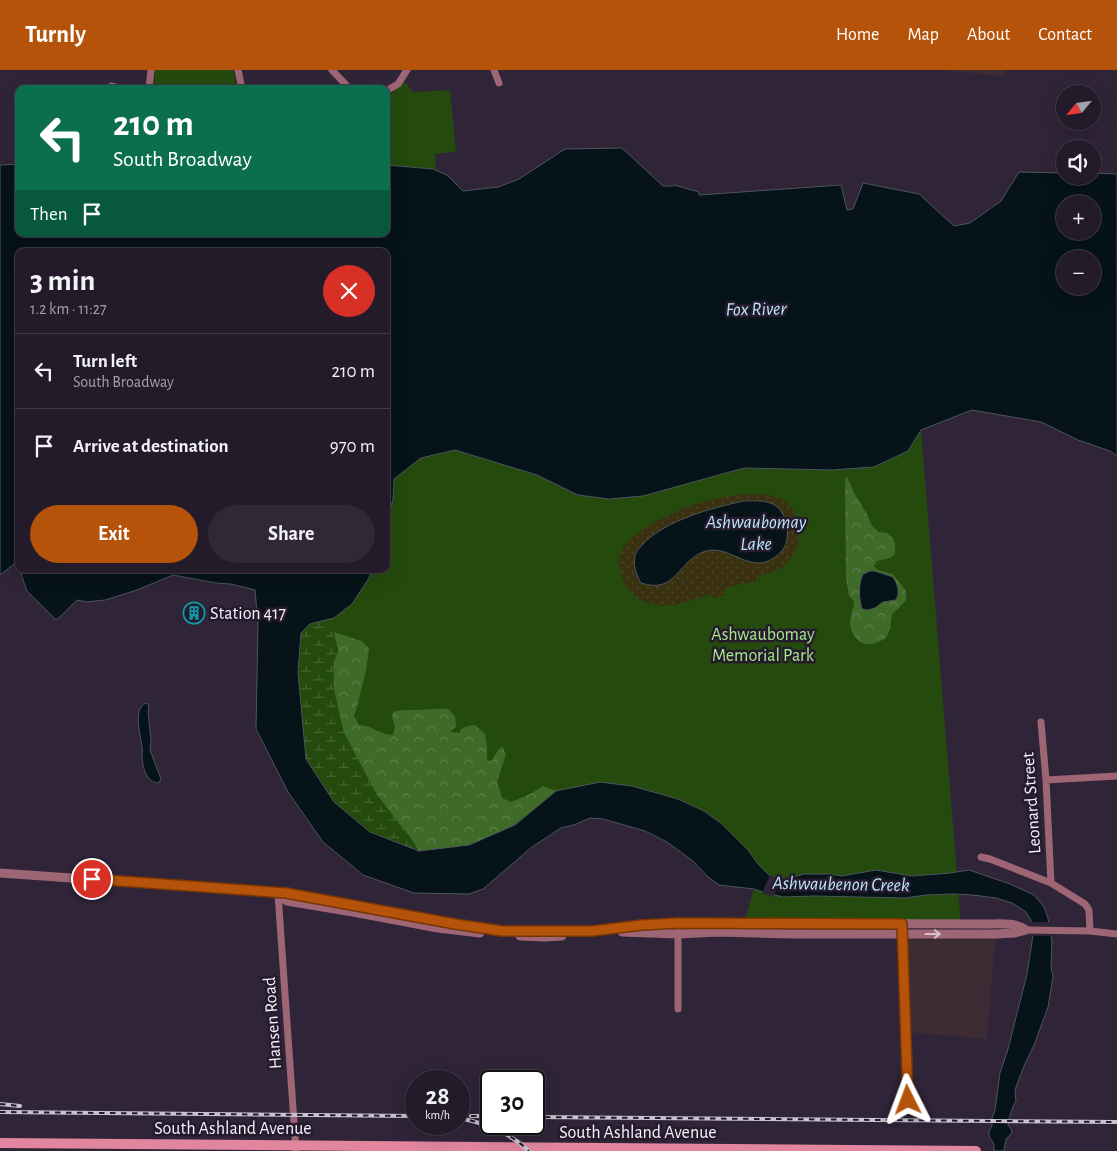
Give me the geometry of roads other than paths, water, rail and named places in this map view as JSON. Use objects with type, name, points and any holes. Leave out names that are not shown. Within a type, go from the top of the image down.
[{"type":"main road","name":"South Ashland Avenue","points":[[0,1143],[294,1149],[383,1146],[976,1151]]},
{"type":"main road","points":[[356,1151],[383,1146]]},
{"type":"street","points":[[149,85],[151,70]]},
{"type":"street","points":[[238,70],[241,85]]},
{"type":"street","points":[[332,70],[347,85]]},
{"type":"street","points":[[390,89],[398,84],[407,70]]},
{"type":"street","points":[[494,70],[499,83]]},
{"type":"street","name":"Leonard Street","points":[[1041,722],[1051,883]]},
{"type":"street","points":[[1046,780],[1117,776]]},
{"type":"street","points":[[981,857],[1051,883],[1085,904],[1089,910],[1090,931]]},
{"type":"street","points":[[0,873],[260,891],[278,894],[286,893],[502,931],[592,931],[678,923],[902,929],[996,934],[1026,930],[1090,931],[1117,934]]},
{"type":"street","points":[[278,894],[287,901],[460,932],[545,938],[628,932],[678,934],[902,929]]},
{"type":"street","name":"Hansen Road","points":[[278,894],[294,1149]]},
{"type":"street","points":[[678,923],[678,1009]]},
{"type":"street","points":[[902,929],[908,1100]]},
{"type":"water","name":"Fox River","points":[[622,148],[663,186],[674,185],[699,192],[699,195],[841,185],[847,210],[853,209],[863,183],[919,194],[954,226],[970,223],[1001,201],[1019,172],[1056,173],[1056,185],[1101,185],[1101,173],[1117,174],[1117,456],[1110,451],[1078,440],[1041,422],[972,410],[921,430],[908,451],[874,467],[832,470],[744,468],[643,496],[609,499],[578,495],[537,475],[455,450],[421,458],[394,479],[393,499],[390,510],[390,248],[15,248],[15,564],[0,575],[0,165],[15,164],[15,237],[390,237],[390,165],[433,169],[447,175],[463,191],[498,187],[519,179],[565,149]]},
{"type":"water","name":"Ashwaubomay Lake","points":[[743,501],[770,503],[780,510],[783,515],[786,521],[787,540],[784,548],[776,557],[760,563],[745,560],[722,551],[706,551],[689,561],[670,580],[662,584],[641,583],[634,561],[636,553],[643,544],[664,528],[690,516]]},
{"type":"water","points":[[870,571],[893,577],[898,591],[896,600],[883,602],[875,608],[868,610],[862,609],[860,587],[863,574]]},
{"type":"water","name":"Ashwaubenon Creek","points":[[22,573],[371,573],[352,604],[334,618],[310,624],[301,633],[298,672],[306,759],[334,802],[370,832],[419,851],[469,845],[515,825],[556,791],[600,782],[632,786],[678,799],[704,811],[722,824],[748,850],[768,874],[774,879],[781,881],[804,874],[842,876],[876,870],[912,876],[969,870],[1010,884],[1034,895],[1044,907],[1048,918],[1052,942],[1051,967],[1053,976],[1048,1007],[1016,1087],[1016,1101],[1008,1125],[1012,1133],[1006,1139],[1004,1151],[994,1151],[994,1144],[989,1136],[989,1131],[992,1126],[1000,1073],[1027,974],[1033,935],[1031,920],[1026,912],[1012,903],[996,898],[953,894],[905,898],[783,897],[754,889],[719,885],[707,876],[693,861],[667,842],[645,831],[603,819],[590,818],[561,828],[532,847],[483,889],[469,894],[414,893],[363,875],[323,842],[288,792],[256,729],[258,623],[255,590],[231,584],[173,575],[137,590],[105,600],[87,602],[77,600],[56,620],[27,591]]},
{"type":"water","points":[[146,703],[149,705],[150,750],[161,779],[159,783],[148,777],[143,764],[138,716],[139,710]]},
{"type":"railway","points":[[0,1104],[20,1106]]},
{"type":"railway","points":[[0,1112],[405,1116]]},
{"type":"railway","points":[[471,1116],[480,1116]]},
{"type":"railway","points":[[545,1117],[1117,1122]]},
{"type":"railway","points":[[470,1121],[497,1129],[529,1151]]},
{"type":"place","name":"Station 417","points":[[194,613]]},
{"type":"park label","name":"Ashwaubomay Memorial Park","points":[[763,644]]}]
